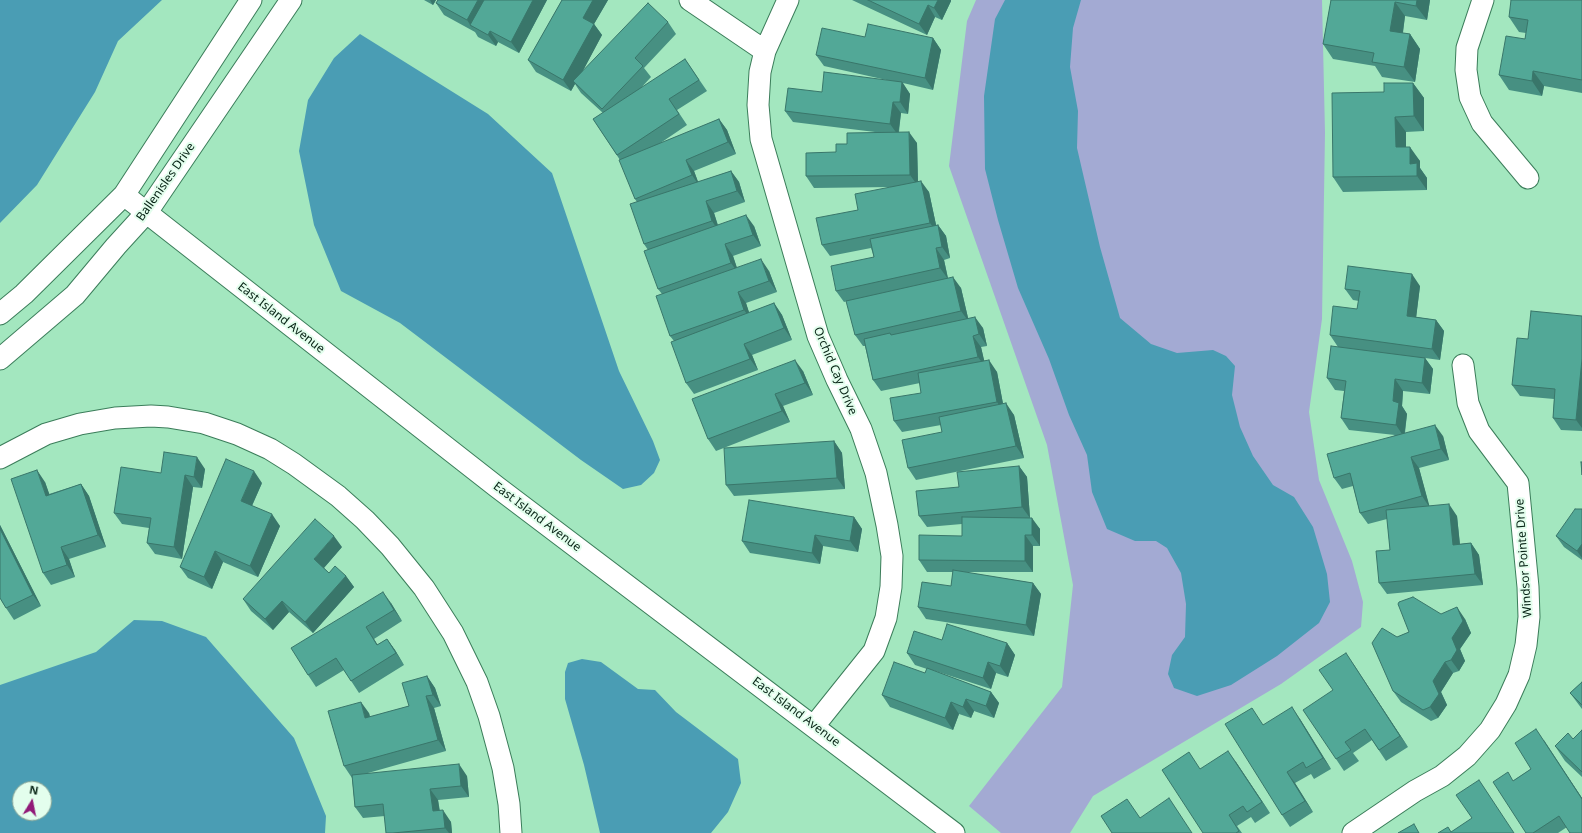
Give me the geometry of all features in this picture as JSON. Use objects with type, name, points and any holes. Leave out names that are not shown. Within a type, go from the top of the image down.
[{"type":"street","points":[[0,314],[24,294],[124,195],[251,0]]},
{"type":"street","name":"Ballenisles Drive","points":[[0,359],[75,295],[147,212],[291,0]]},
{"type":"street","points":[[690,0],[765,51]]},
{"type":"street","name":"Orchid Cay Drive","points":[[788,0],[765,51],[760,72],[758,105],[761,139],[818,336],[837,380],[861,429],[876,473],[892,556],[891,587],[886,618],[874,651],[814,726]]},
{"type":"street","points":[[1482,0],[1467,48],[1466,70],[1470,97],[1482,123],[1528,178]]},
{"type":"street","name":"East Island Avenue","points":[[124,195],[497,487],[954,833]]},
{"type":"street","name":"Windsor Pointe Drive","points":[[1353,833],[1415,791],[1442,776],[1467,756],[1490,730],[1506,704],[1519,675],[1526,645],[1529,617],[1518,483],[1479,431],[1468,403],[1463,365]]},
{"type":"street","points":[[0,458],[46,434],[80,424],[115,418],[151,416],[204,423],[238,434],[270,449],[294,464],[338,496],[365,520],[390,546],[424,588],[453,633],[477,682],[489,716],[503,768],[512,833]]},
{"type":"shaded area","points":[[0,0],[162,0],[118,41],[95,92],[37,185],[0,223]]},
{"type":"shaded area","points":[[976,0],[1322,0],[1325,133],[1322,319],[1309,412],[1319,480],[1352,561],[1363,602],[1361,627],[1281,684],[1093,796],[1070,833],[1001,833],[969,806],[1062,687],[1073,585],[1047,445],[949,166],[967,21]]},
{"type":"shaded area","points":[[1005,0],[1081,0],[1073,28],[1070,67],[1078,111],[1077,148],[1100,247],[1120,318],[1151,344],[1177,353],[1213,350],[1226,356],[1235,366],[1232,395],[1240,427],[1253,456],[1273,485],[1294,497],[1313,527],[1327,574],[1330,602],[1319,623],[1277,656],[1231,685],[1197,696],[1174,688],[1168,674],[1172,655],[1185,637],[1186,604],[1181,573],[1167,548],[1156,541],[1135,541],[1107,529],[1092,492],[1087,455],[1069,415],[1049,359],[1018,288],[998,220],[985,169],[984,96],[995,19]]},
{"type":"shaded area","points":[[360,34],[488,114],[552,173],[619,371],[653,441],[660,460],[654,473],[641,485],[623,489],[581,460],[400,323],[341,291],[314,225],[299,151],[308,100],[334,58]]},
{"type":"shaded area","points":[[134,620],[162,621],[206,637],[294,738],[326,816],[325,833],[0,833],[0,685],[96,652]]},
{"type":"shaded area","points":[[582,659],[601,662],[638,689],[655,690],[676,712],[738,759],[741,783],[728,812],[711,833],[600,833],[584,765],[565,699],[565,672],[568,663]]},
{"type":"building","points":[[438,0],[478,0],[467,20],[436,3]]},
{"type":"building","points":[[484,0],[533,0],[511,42],[490,31],[488,35],[470,25]]},
{"type":"building","points":[[562,0],[593,0],[583,18],[594,24],[563,80],[528,60]]},
{"type":"building","points":[[868,0],[938,0],[934,8],[928,5],[919,24]]},
{"type":"building","points":[[1331,0],[1417,0],[1416,6],[1395,2],[1390,31],[1410,34],[1404,67],[1372,62],[1374,53],[1323,44]]},
{"type":"building","points":[[1511,0],[1582,0],[1582,80],[1533,71],[1532,81],[1499,75],[1506,36],[1525,39],[1528,20],[1509,17]]},
{"type":"building","points":[[648,3],[668,22],[635,58],[643,66],[602,109],[573,81]]},
{"type":"building","points":[[868,24],[933,38],[925,78],[816,55],[822,28],[865,37]]},
{"type":"building","points":[[685,59],[699,80],[669,99],[679,114],[617,155],[593,119]]},
{"type":"building","points":[[824,72],[902,82],[900,102],[893,102],[890,124],[785,111],[788,88],[822,92]]},
{"type":"building","points":[[1384,83],[1413,83],[1414,116],[1395,117],[1396,147],[1410,147],[1410,164],[1417,163],[1417,176],[1333,177],[1332,93],[1384,92]]},
{"type":"building","points":[[719,119],[728,142],[686,160],[692,175],[635,199],[619,160]]},
{"type":"building","points":[[909,132],[910,175],[806,176],[806,153],[836,152],[836,144],[847,144],[847,133]]},
{"type":"building","points":[[731,171],[737,191],[706,201],[712,221],[644,244],[630,204]]},
{"type":"building","points":[[921,181],[930,223],[822,245],[816,218],[858,210],[855,194]]},
{"type":"building","points":[[746,215],[753,235],[725,244],[731,263],[658,289],[644,251]]},
{"type":"building","points":[[938,225],[942,247],[936,248],[940,268],[836,291],[831,266],[874,257],[870,239]]},
{"type":"building","points":[[761,259],[769,281],[738,292],[744,310],[670,336],[656,296]]},
{"type":"building","points":[[1348,266],[1412,274],[1407,316],[1436,320],[1432,349],[1330,335],[1333,306],[1357,309],[1360,291],[1345,289]]},
{"type":"building","points":[[953,277],[961,311],[855,335],[846,301]]},
{"type":"building","points":[[774,303],[784,328],[744,344],[750,359],[686,383],[671,342]]},
{"type":"building","points":[[1531,311],[1582,316],[1582,359],[1576,420],[1553,418],[1555,389],[1512,385],[1517,338],[1528,339]]},
{"type":"building","points":[[975,317],[979,334],[973,336],[978,357],[873,380],[864,339],[890,333],[891,335]]},
{"type":"building","points":[[1331,346],[1425,358],[1422,383],[1395,379],[1393,401],[1399,403],[1396,425],[1341,418],[1346,381],[1327,378]]},
{"type":"building","points":[[795,360],[805,383],[775,394],[782,411],[708,439],[692,399]]},
{"type":"building","points":[[989,360],[997,402],[894,421],[890,398],[921,393],[918,373]]},
{"type":"building","points":[[1006,403],[1016,446],[908,468],[902,440],[942,432],[939,417]]},
{"type":"building","points":[[1435,425],[1441,449],[1411,457],[1422,496],[1360,513],[1350,473],[1334,478],[1327,454]]},
{"type":"building","points":[[834,441],[837,478],[726,485],[724,448]]},
{"type":"building","points":[[164,452],[197,457],[194,477],[185,475],[174,547],[147,543],[151,518],[114,513],[121,467],[161,473]]},
{"type":"building","points":[[226,459],[254,471],[241,501],[272,514],[250,566],[215,551],[204,577],[180,567]]},
{"type":"building","points":[[1019,466],[1022,507],[919,516],[916,491],[959,487],[957,472]]},
{"type":"building","points":[[37,470],[46,496],[81,484],[98,535],[61,547],[67,565],[43,573],[11,479]]},
{"type":"building","points":[[749,500],[854,517],[850,541],[815,535],[812,553],[742,541]]},
{"type":"building","points":[[1449,504],[1453,545],[1471,543],[1475,574],[1379,583],[1376,551],[1390,550],[1386,510]]},
{"type":"building","points":[[1575,509],[1582,509],[1582,544],[1577,551],[1556,536]]},
{"type":"building","points":[[962,517],[1032,518],[1032,535],[1025,535],[1025,561],[919,560],[919,535],[962,536]]},
{"type":"building","points":[[315,519],[334,536],[314,559],[329,573],[335,566],[346,576],[305,622],[282,601],[265,619],[243,599]]},
{"type":"building","points":[[0,529],[33,595],[6,608],[0,598]]},
{"type":"building","points":[[953,570],[1033,583],[1026,625],[918,607],[922,582],[951,586]]},
{"type":"building","points":[[383,592],[394,610],[366,627],[377,645],[387,639],[396,653],[351,681],[336,658],[308,675],[291,648]]},
{"type":"building","points":[[1413,597],[1441,614],[1457,607],[1463,621],[1452,638],[1457,650],[1451,660],[1445,662],[1433,681],[1439,694],[1430,707],[1423,710],[1393,691],[1372,643],[1382,628],[1397,637],[1409,632],[1398,604],[1399,602]]},
{"type":"building","points":[[947,624],[1007,643],[1000,666],[988,662],[983,678],[907,653],[914,631],[942,640]]},
{"type":"building","points":[[1346,653],[1400,736],[1379,750],[1365,729],[1345,742],[1351,750],[1336,759],[1303,710],[1333,690],[1319,670]]},
{"type":"building","points":[[894,662],[925,673],[927,668],[991,692],[986,706],[966,699],[963,707],[951,702],[945,718],[882,695]]},
{"type":"building","points":[[427,676],[433,695],[426,696],[438,740],[344,766],[328,711],[361,702],[365,718],[409,706],[402,683]]},
{"type":"building","points":[[1582,682],[1582,705],[1570,693]]},
{"type":"building","points":[[1292,707],[1323,758],[1306,768],[1303,762],[1287,772],[1305,801],[1282,815],[1225,724],[1252,708],[1263,725]]},
{"type":"building","points":[[1536,729],[1582,799],[1582,833],[1570,833],[1559,816],[1533,833],[1526,833],[1493,782],[1508,772],[1513,781],[1531,769],[1515,743]]},
{"type":"building","points":[[1582,730],[1582,772],[1555,746],[1568,733],[1573,739]]},
{"type":"building","points":[[1228,751],[1262,802],[1247,812],[1243,806],[1229,815],[1239,831],[1236,833],[1203,833],[1162,770],[1189,752],[1200,769]]},
{"type":"building","points":[[459,764],[461,786],[430,789],[433,811],[443,810],[445,828],[386,833],[383,804],[355,807],[352,775]]},
{"type":"building","points":[[1479,780],[1514,833],[1438,833],[1448,827],[1451,832],[1472,818],[1456,795]]},
{"type":"building","points":[[1169,798],[1192,833],[1112,833],[1101,816],[1127,799],[1140,818]]},
{"type":"building","points":[[1414,824],[1419,833],[1398,833]]}]
